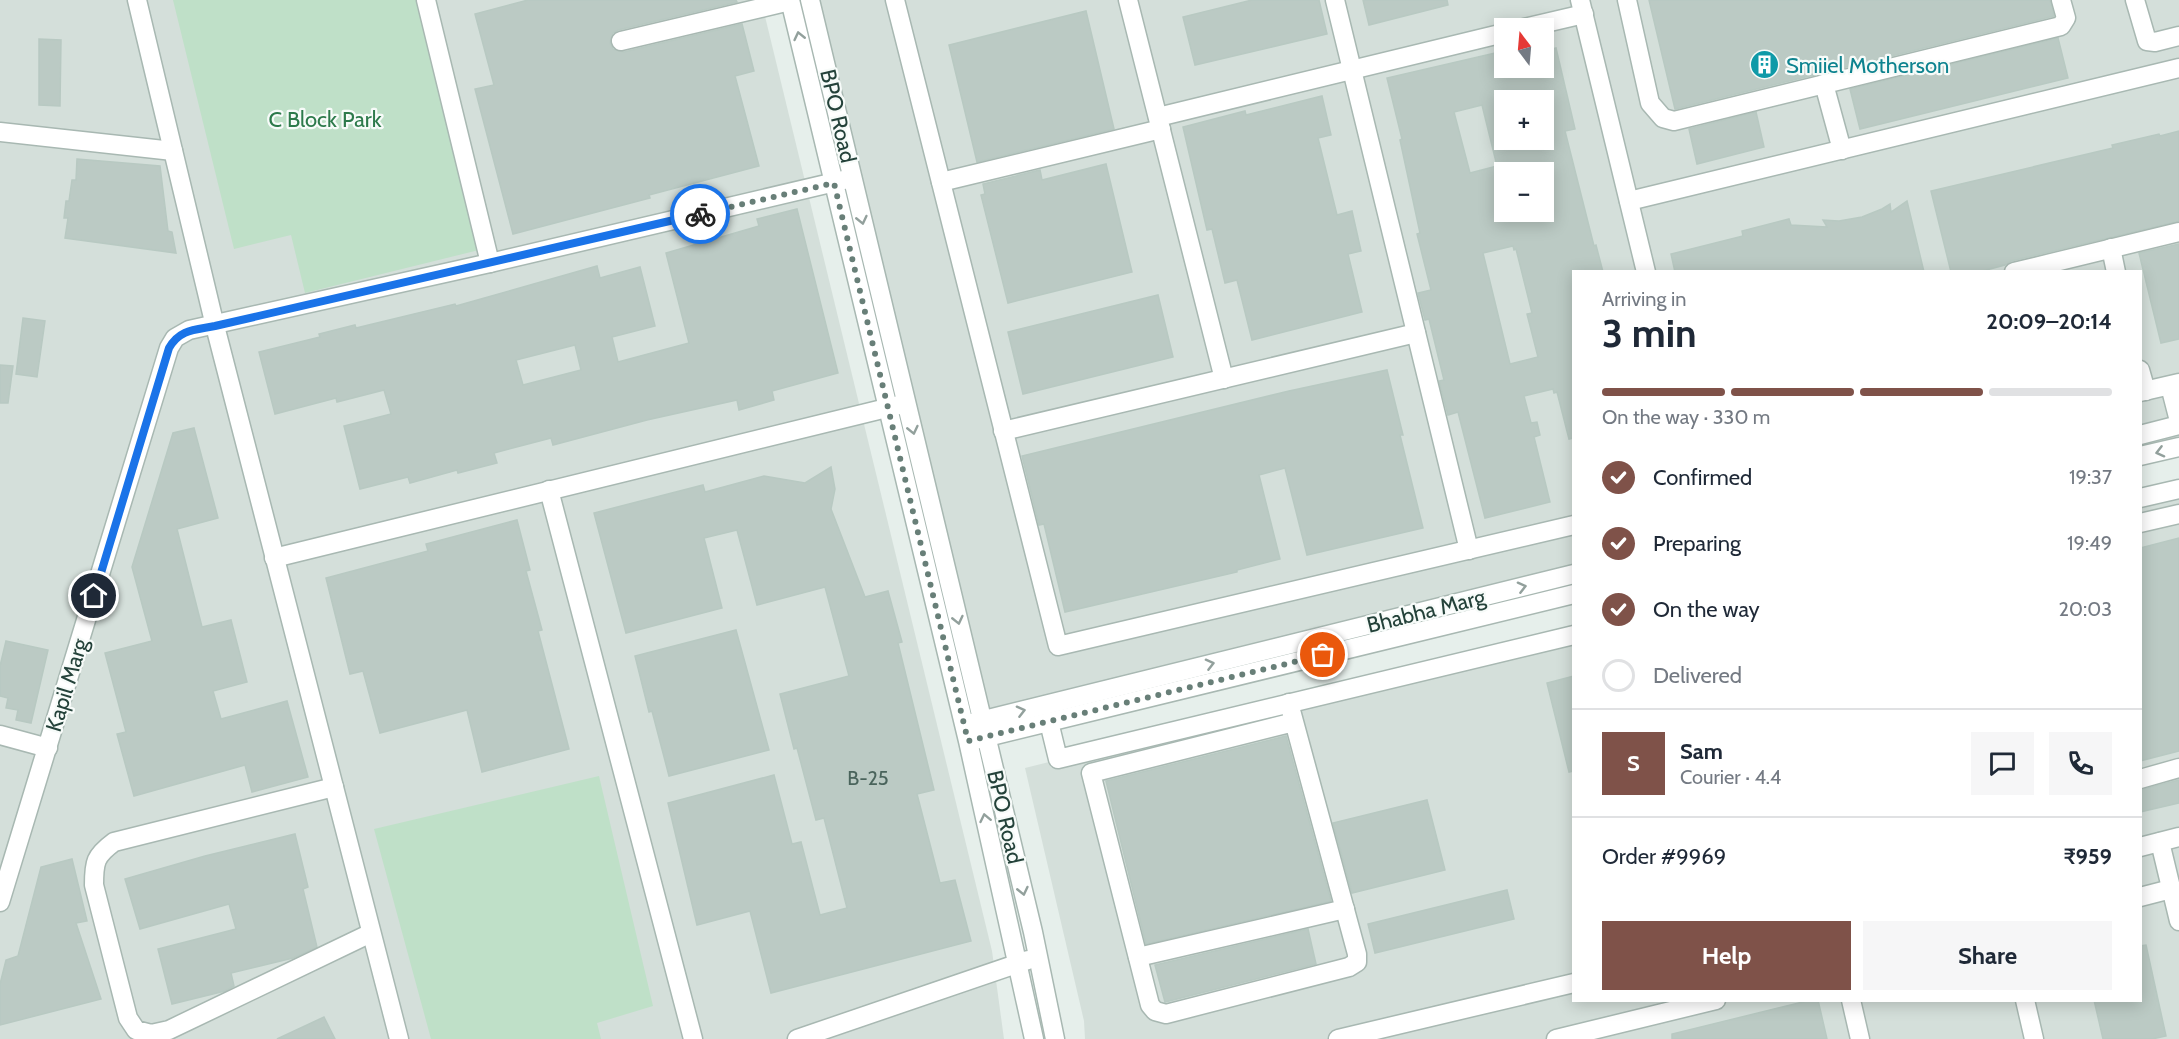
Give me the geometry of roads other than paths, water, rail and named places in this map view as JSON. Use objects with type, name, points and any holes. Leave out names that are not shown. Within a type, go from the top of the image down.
[{"type":"street","points":[[137,0],[215,326],[399,1039]]},
{"type":"street","points":[[426,0],[490,263]]},
{"type":"street","points":[[621,41],[790,0]]},
{"type":"street","name":"BPO Road","points":[[790,0],[966,733],[1034,1039]]},
{"type":"street","name":"BPO Road","points":[[810,0],[984,729],[1055,1039]]},
{"type":"street","points":[[895,0],[1058,646],[1572,525]]},
{"type":"street","points":[[1128,0],[1224,379]]},
{"type":"street","points":[[1335,0],[1469,550]]},
{"type":"street","points":[[1627,0],[1650,102],[1664,118],[1674,121],[2061,26],[2066,18],[2061,0]]},
{"type":"street","points":[[2134,0],[2147,41],[2155,42],[2179,36]]},
{"type":"street","points":[[1552,18],[1582,7],[1646,270]]},
{"type":"street","points":[[941,182],[1352,70],[1494,35]]},
{"type":"street","points":[[1629,201],[2179,68]]},
{"type":"street","points":[[1824,84],[1842,150]]},
{"type":"street","points":[[0,132],[173,151]]},
{"type":"street","name":"Kapil Marg","points":[[0,902],[5,868],[48,748],[169,348],[175,338],[189,330],[490,263],[852,178]]},
{"type":"street","points":[[2022,270],[2179,232]]},
{"type":"street","points":[[2111,248],[2116,270]]},
{"type":"street","points":[[1003,431],[1416,333]]},
{"type":"street","points":[[2142,434],[2179,423],[2174,385],[2143,392]]},
{"type":"street","points":[[274,558],[906,403]]},
{"type":"street","points":[[2142,456],[2179,447]]},
{"type":"street","points":[[2142,498],[2179,489]]},
{"type":"street","points":[[549,490],[693,1039]]},
{"type":"street","points":[[2142,523],[2179,514]]},
{"type":"street","name":"Bhabha Marg","points":[[966,733],[1572,575]]},
{"type":"street","name":"Bhabha Marg","points":[[984,729],[1049,722],[1572,594]]},
{"type":"street","points":[[1049,722],[1058,759],[1572,635]]},
{"type":"street","points":[[1085,752],[1150,1005],[1155,1011],[1166,1014],[1349,967],[1357,962],[1357,954],[1289,703]]},
{"type":"street","points":[[1091,773],[1294,723]]},
{"type":"street","points":[[0,735],[48,748]]},
{"type":"street","points":[[2142,777],[2179,768]]},
{"type":"street","points":[[334,787],[114,842],[99,854],[94,867],[94,885],[128,1018],[136,1030],[151,1034],[169,1030],[371,933]]},
{"type":"street","points":[[2142,846],[2179,837]]},
{"type":"street","points":[[2160,842],[2179,921]]},
{"type":"street","points":[[2142,896],[2171,889]]},
{"type":"street","points":[[1138,957],[1345,909]]},
{"type":"street","points":[[797,1039],[1037,956]]},
{"type":"street","points":[[1338,1039],[1572,983]]},
{"type":"street","points":[[1556,1039],[1708,1002]]},
{"type":"street","points":[[1851,1002],[1860,1039]]},
{"type":"street","points":[[2025,1002],[2034,1039]]},
{"type":"place","name":"Smiiel Motherson","points":[[1765,65]]},
{"type":"park label","name":"C Block Park","points":[[325,119]]}]
